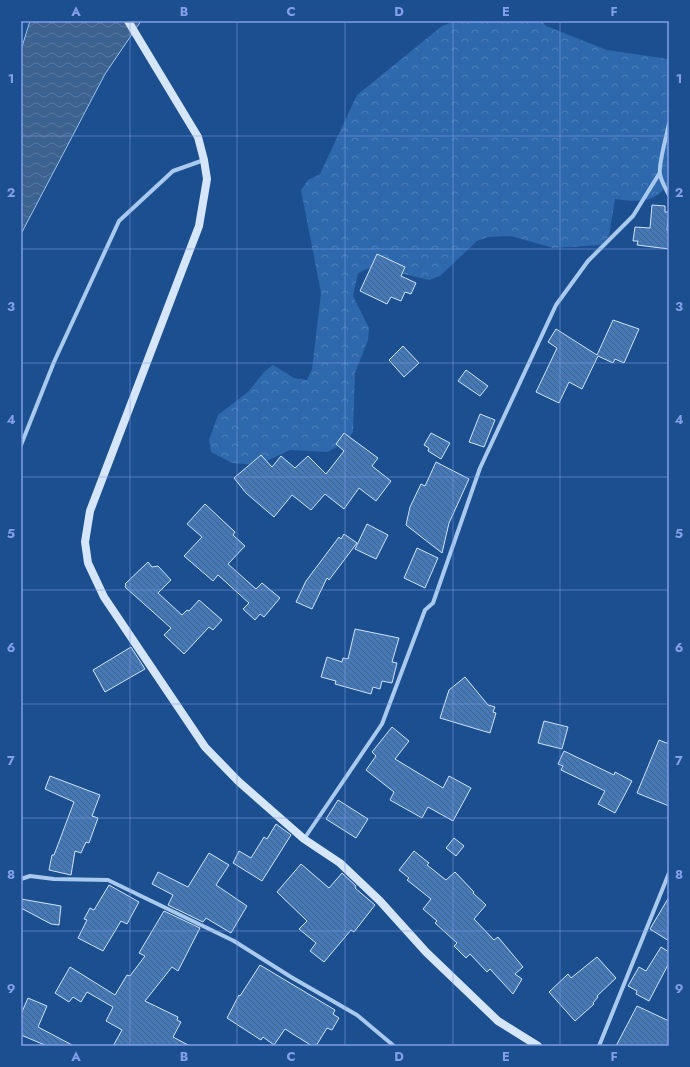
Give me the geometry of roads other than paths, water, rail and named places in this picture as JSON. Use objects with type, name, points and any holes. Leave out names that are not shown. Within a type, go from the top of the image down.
[{"type":"street","points":[[128,21],[198,137],[207,179],[199,226],[90,511],[85,542],[88,563],[104,597],[205,747],[238,781],[304,840],[340,863],[380,901],[426,952],[498,1021],[538,1046]]},
{"type":"street","points":[[669,123],[666,144],[660,164],[660,174],[669,195]]},
{"type":"street","points":[[21,445],[54,362],[119,221],[173,171],[204,160]]},
{"type":"street","points":[[304,840],[382,724],[425,610],[433,603],[480,468],[556,305],[588,261],[633,216],[660,174]]},
{"type":"street","points":[[599,1046],[669,873]]},
{"type":"street","points":[[21,879],[30,876],[54,879],[108,880],[234,941],[291,977],[357,1014],[394,1046]]},
{"type":"water","points":[[30,21],[141,21],[105,74],[21,234],[21,50]]}]
